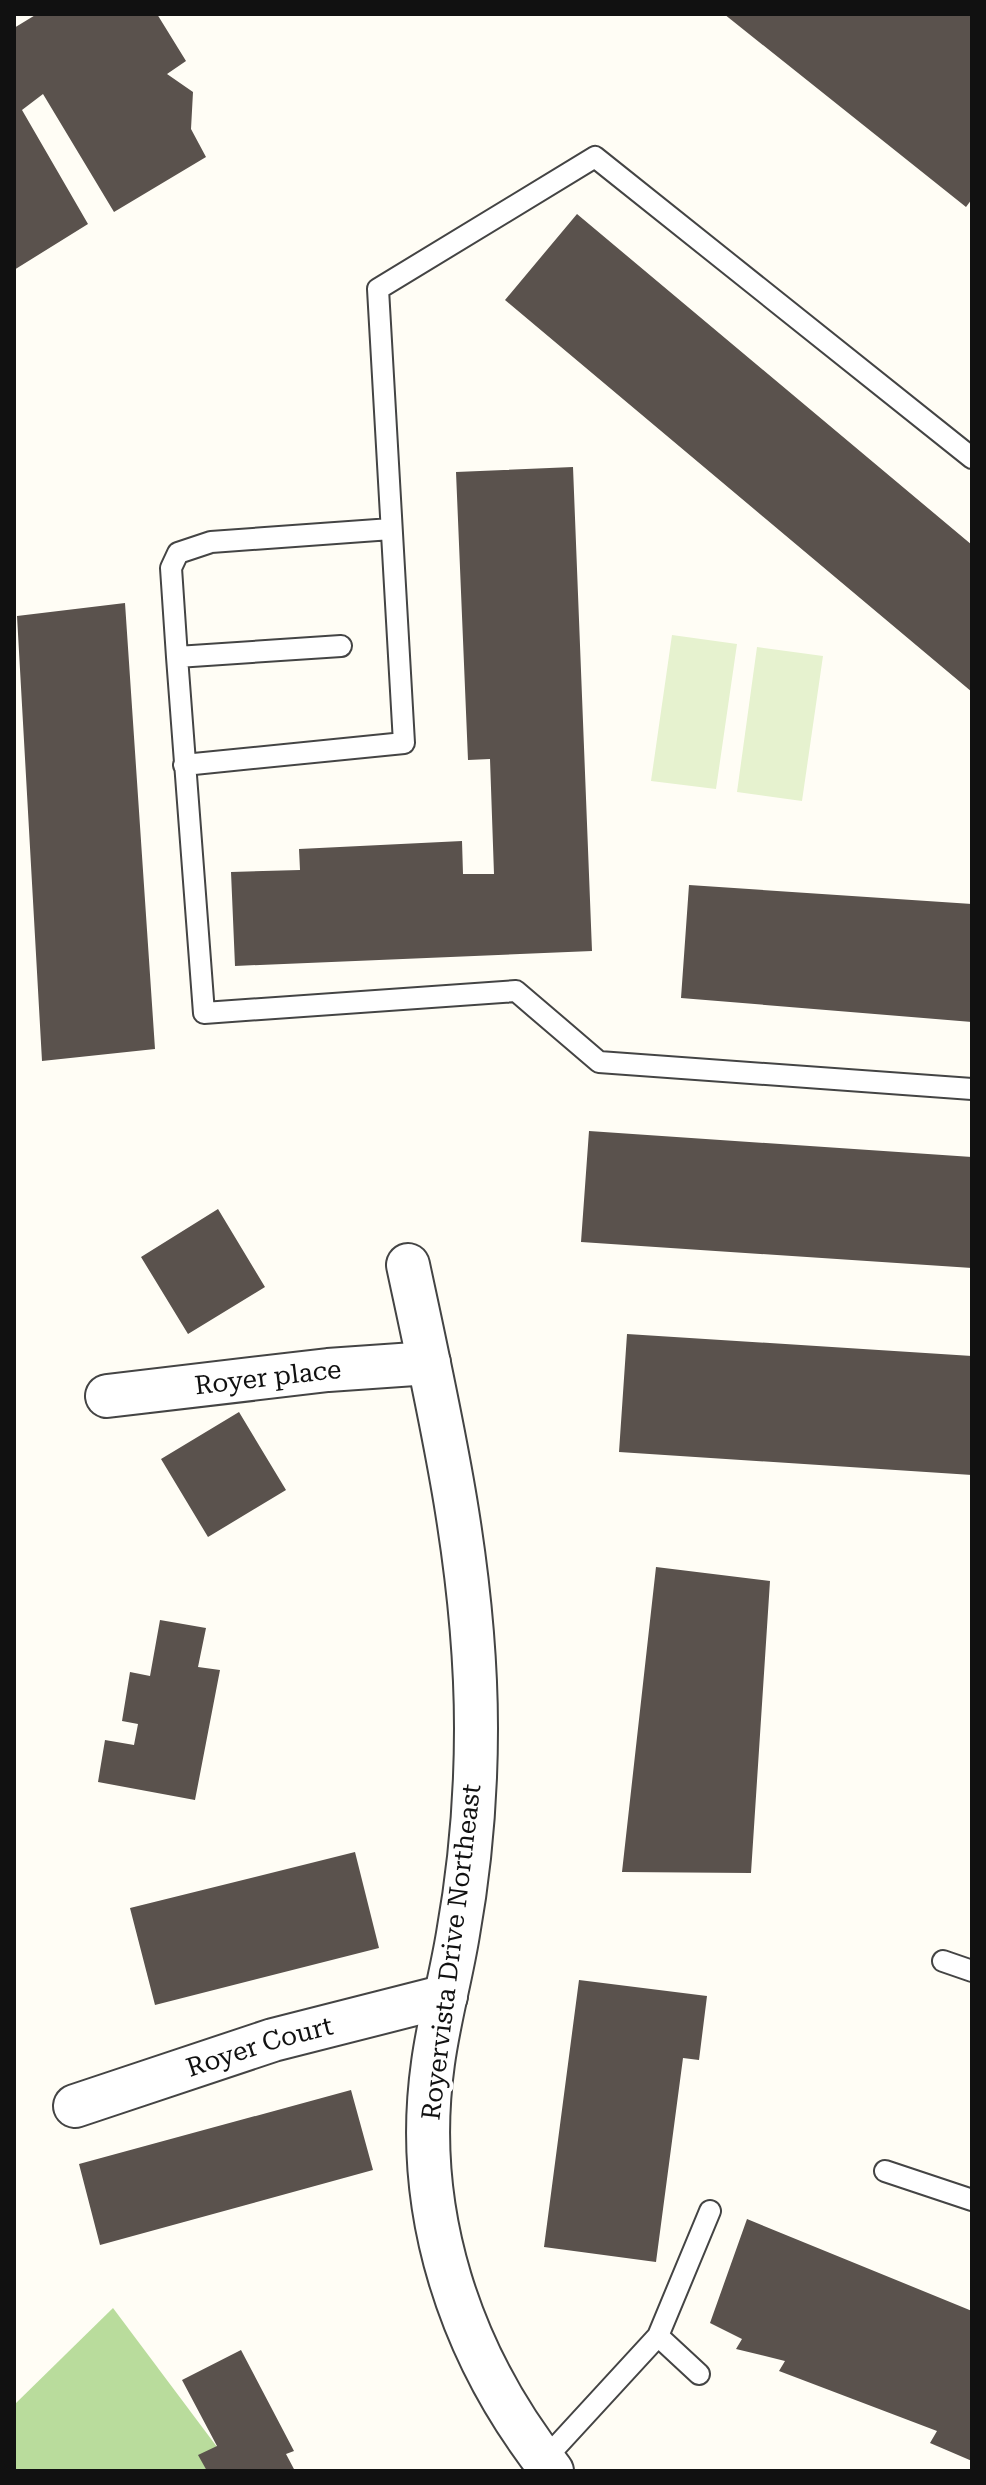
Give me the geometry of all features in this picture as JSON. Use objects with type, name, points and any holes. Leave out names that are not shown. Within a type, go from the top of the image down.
[{"type":"street","name":"Royervista Drive Northeast","points":[[408,1265],[458,1500],[472,1621],[475,1714],[471,1833],[433,2063],[428,2125],[435,2222],[460,2317],[482,2366],[513,2420],[548,2466]]},
{"type":"street","name":"Royer place","points":[[107,1396],[328,1370],[429,1363]]},
{"type":"street","name":"Royer Court","points":[[75,2106],[273,2040],[446,1996]]},
{"type":"lane","points":[[184,765],[404,743],[378,289],[595,157],[972,458]]},
{"type":"lane","points":[[391,529],[211,542],[178,553],[171,568],[204,1013],[516,991],[599,1062],[972,1089]]},
{"type":"lane","points":[[177,657],[341,646]]},
{"type":"lane","points":[[943,1961],[972,1971]]},
{"type":"lane","points":[[885,2171],[963,2197]]},
{"type":"lane","points":[[548,2466],[658,2336],[710,2211]]},
{"type":"lane","points":[[658,2336],[699,2374]]},
{"type":"green space","points":[[672,635],[737,644],[716,789],[651,781]]},
{"type":"green space","points":[[757,647],[823,656],[802,801],[737,792]]},
{"type":"green space","points":[[113,2308],[235,2471],[14,2471],[14,2405]]},
{"type":"building","points":[[37,14],[157,14],[186,61],[167,74],[193,92],[191,129],[206,157],[114,212],[43,94],[22,110],[88,224],[14,270],[14,28]]},
{"type":"building","points":[[724,14],[972,14],[972,199],[966,207]]},
{"type":"building","points":[[577,214],[972,545],[972,692],[505,300]]},
{"type":"building","points":[[573,467],[592,951],[235,966],[231,872],[300,870],[299,849],[462,841],[463,874],[494,874],[490,759],[468,760],[456,472]]},
{"type":"building","points":[[125,603],[155,1049],[42,1061],[17,616]]},
{"type":"building","points":[[689,885],[972,904],[972,1022],[681,998]]},
{"type":"building","points":[[589,1131],[972,1157],[972,1268],[581,1242]]},
{"type":"building","points":[[218,1209],[265,1287],[188,1334],[141,1257]]},
{"type":"building","points":[[627,1334],[972,1356],[972,1475],[619,1452]]},
{"type":"building","points":[[239,1412],[286,1490],[208,1537],[161,1459]]},
{"type":"building","points":[[656,1567],[770,1581],[751,1873],[622,1872]]},
{"type":"building","points":[[160,1620],[206,1628],[198,1667],[220,1670],[195,1800],[98,1782],[105,1740],[134,1745],[138,1724],[122,1721],[130,1672],[150,1676]]},
{"type":"building","points":[[355,1852],[379,1948],[155,2005],[130,1908]]},
{"type":"building","points":[[579,1980],[707,1996],[699,2060],[683,2058],[656,2262],[544,2247]]},
{"type":"building","points":[[351,2090],[373,2170],[100,2245],[79,2164]]},
{"type":"building","points":[[747,2219],[972,2311],[972,2461],[930,2443],[937,2431],[779,2371],[785,2361],[736,2349],[742,2339],[710,2323]]},
{"type":"building","points":[[241,2350],[294,2451],[286,2454],[295,2471],[207,2471],[198,2455],[217,2446],[182,2380]]}]
